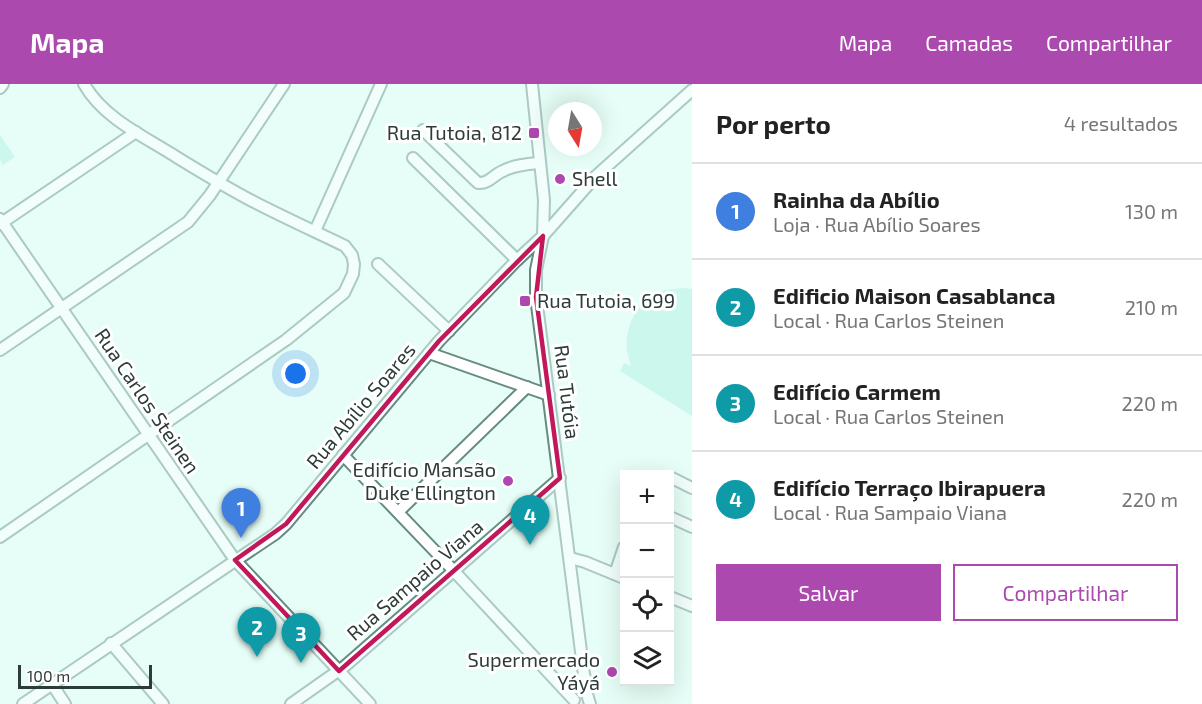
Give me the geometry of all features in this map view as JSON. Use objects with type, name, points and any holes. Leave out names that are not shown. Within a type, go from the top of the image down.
[{"type":"street","points":[[0,88],[3,84]]},
{"type":"street","points":[[0,537],[286,340],[344,293],[354,274],[352,255],[345,246],[265,208],[136,132],[105,110],[84,84]]},
{"type":"street","points":[[0,350],[188,222],[210,195],[284,84]]},
{"type":"street","points":[[315,231],[381,84]]},
{"type":"street","name":"Rua Tutóia","points":[[532,84],[544,200],[543,236],[536,270],[536,297],[586,691],[590,704]]},
{"type":"street","name":"Rua Abílio Soares","points":[[22,704],[263,543],[286,524],[449,331],[543,236],[596,176],[692,90]]},
{"type":"street","points":[[423,130],[478,183],[486,183],[501,171],[540,163]]},
{"type":"street","points":[[1,222],[136,132]]},
{"type":"street","points":[[413,158],[517,260]]},
{"type":"street","name":"Rua Carlos Steinen","points":[[1,222],[235,560],[370,704]]},
{"type":"street","points":[[378,264],[449,331]]},
{"type":"street","points":[[429,353],[549,395]]},
{"type":"street","points":[[398,512],[527,387]]},
{"type":"street","points":[[343,455],[561,684],[572,702]]},
{"type":"street","name":"Rua Sampaio Viana","points":[[291,704],[339,671],[560,478]]},
{"type":"street","points":[[674,479],[692,488]]},
{"type":"street","points":[[674,519],[692,527]]},
{"type":"street","points":[[570,558],[620,576]]},
{"type":"street","points":[[674,599],[692,606]]},
{"type":"street","points":[[111,643],[162,704]]},
{"type":"street","points":[[561,684],[585,677]]},
{"type":"street","points":[[52,684],[65,704]]},
{"type":"street","points":[[572,702],[586,691]]},
{"type":"street","points":[[572,702],[590,704]]},
{"type":"highlighted area","points":[[543,236],[536,297],[560,478],[339,671],[235,560],[286,524],[439,341]]},
{"type":"green space","points":[[0,135],[15,157],[3,165],[0,160]]},
{"type":"green space","points":[[692,289],[692,416],[620,371],[624,363],[631,366],[627,351],[628,332],[641,306],[648,299],[665,290]]},
{"type":"place","name":"Rua Tutoia, 812","points":[[534,133]]},
{"type":"place","name":"Shell","points":[[560,179]]},
{"type":"place","name":"Rua Tutoia, 699","points":[[525,301]]},
{"type":"place","name":"Edifício Mansão Duke Ellington","points":[[508,481]]},
{"type":"place","name":"Rainha da Abílio","points":[[241,538]]},
{"type":"place","name":"Edifício Terraço Ibirapuera","points":[[530,545]]},
{"type":"place","name":"Edificio Maison Casablanca","points":[[257,657]]},
{"type":"place","name":"Edifício Carmem","points":[[301,663]]},
{"type":"place","name":"Supermercado Yáyá","points":[[612,672]]}]
